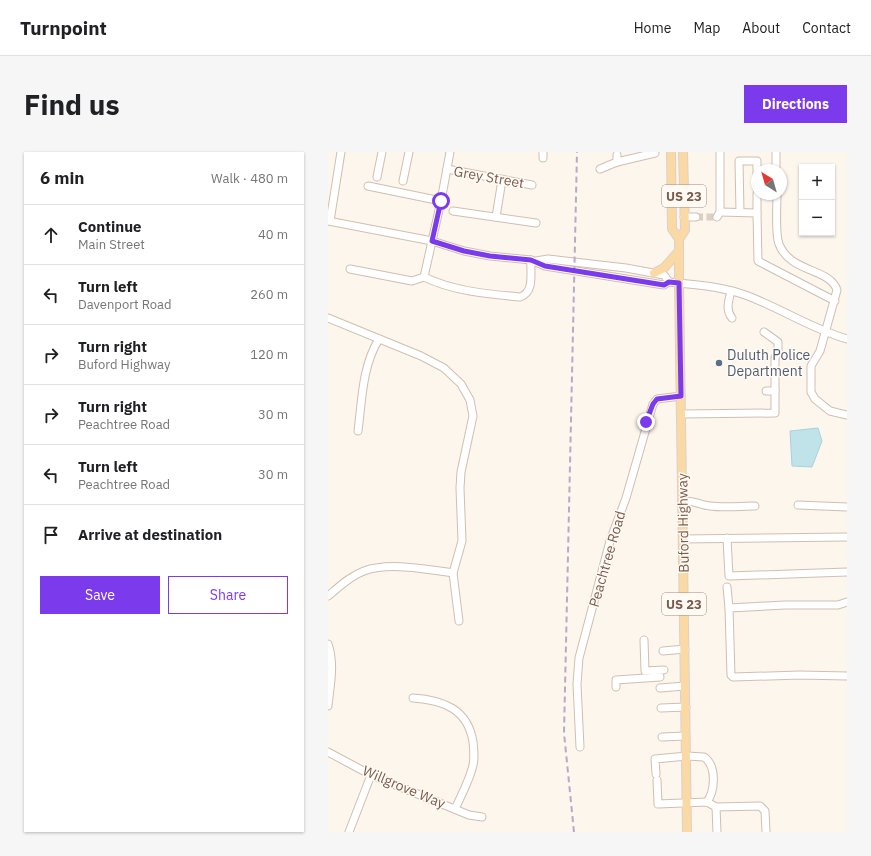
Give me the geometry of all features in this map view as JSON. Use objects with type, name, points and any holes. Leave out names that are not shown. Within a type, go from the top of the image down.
[{"type":"main road","name":"Buford Highway","points":[[671,152],[672,228],[679,239]]},
{"type":"main road","name":"Buford Highway","points":[[683,152],[684,230],[679,239],[679,283],[687,832]]},
{"type":"main road","points":[[654,273],[664,268],[679,251]]},
{"type":"street","points":[[341,152],[329,221],[432,241],[464,251],[490,256],[548,260],[654,273],[664,275],[669,282]]},
{"type":"street","points":[[377,177],[382,152]]},
{"type":"street","points":[[403,181],[409,152]]},
{"type":"street","points":[[424,276],[441,201],[450,152]]},
{"type":"street","points":[[720,152],[718,214],[740,212],[757,213]]},
{"type":"street","points":[[776,152],[776,164]]},
{"type":"street","points":[[600,169],[617,158],[655,153]]},
{"type":"street","points":[[740,212],[739,161],[757,161],[757,164]]},
{"type":"street","name":"Grey Street","points":[[447,169],[532,185]]},
{"type":"street","points":[[496,217],[502,180]]},
{"type":"street","points":[[368,186],[441,201]]},
{"type":"street","points":[[757,200],[758,261],[835,301]]},
{"type":"street","points":[[777,200],[778,242],[784,254],[793,263],[831,280],[837,290],[820,351],[811,366],[811,392],[815,399],[830,412],[847,415]]},
{"type":"street","points":[[453,211],[536,223]]},
{"type":"street","points":[[684,217],[696,217]]},
{"type":"street","points":[[424,276],[432,281],[476,293],[520,297],[530,288],[534,260]]},
{"type":"street","points":[[534,260],[545,266],[591,272],[652,284],[664,285],[669,282],[719,287],[779,310],[825,332],[847,339]]},
{"type":"street","points":[[350,269],[412,281],[424,276]]},
{"type":"street","points":[[731,291],[728,313],[732,318]]},
{"type":"street","points":[[328,318],[444,368],[461,384],[470,400],[473,416],[461,472],[460,488],[462,541],[453,573],[459,621]]},
{"type":"street","points":[[681,414],[714,417],[773,416],[775,413],[775,358],[778,352],[778,342],[764,332]]},
{"type":"street","points":[[358,431],[366,370],[373,348],[379,339]]},
{"type":"street","points":[[766,391],[775,391]]},
{"type":"street","name":"Peachtree Road","points":[[580,747],[577,684],[579,658],[610,541],[626,498],[653,404],[657,399],[681,396]]},
{"type":"street","points":[[683,501],[693,500],[704,506],[712,507],[755,506]]},
{"type":"street","points":[[798,505],[847,507]]},
{"type":"street","points":[[727,538],[729,576],[847,572]]},
{"type":"street","points":[[683,539],[847,538]]},
{"type":"street","points":[[328,596],[345,581],[363,571],[381,567],[453,573]]},
{"type":"street","points":[[727,587],[731,675],[733,677],[800,675],[847,676]]},
{"type":"street","points":[[729,608],[777,605],[838,605],[847,602]]},
{"type":"street","points":[[616,686],[616,680],[662,673],[645,671],[644,640]]},
{"type":"street","points":[[328,644],[331,656],[332,671],[328,706]]},
{"type":"street","points":[[663,651],[685,649]]},
{"type":"street","points":[[660,688],[686,686]]},
{"type":"street","points":[[413,698],[428,699],[454,709],[464,716],[472,733],[474,758],[472,769],[455,809]]},
{"type":"street","points":[[661,708],[686,707]]},
{"type":"street","points":[[662,737],[686,736]]},
{"type":"street","name":"Willgrove Way","points":[[328,752],[371,775],[469,815],[482,817]]},
{"type":"street","points":[[707,802],[712,795],[713,790],[710,763],[704,757],[687,756],[656,759],[658,804],[707,802],[716,807],[760,806],[765,811],[766,832]]},
{"type":"street","points":[[349,832],[371,775]]},
{"type":"street","points":[[716,807],[717,832]]},
{"type":"water","points":[[818,428],[822,441],[812,467],[792,466],[790,431]]},
{"type":"tunnel","points":[[696,217],[717,217]]},
{"type":"railway","points":[[574,832],[564,733],[577,152]]},
{"type":"place","name":"Duluth Police Department","points":[[719,363]]},
{"type":"route","points":[[441,201],[432,241],[464,251],[490,256],[536,261],[545,266],[591,272],[652,284],[664,285],[669,282],[679,283],[681,396],[657,399],[653,404],[646,422]]}]
